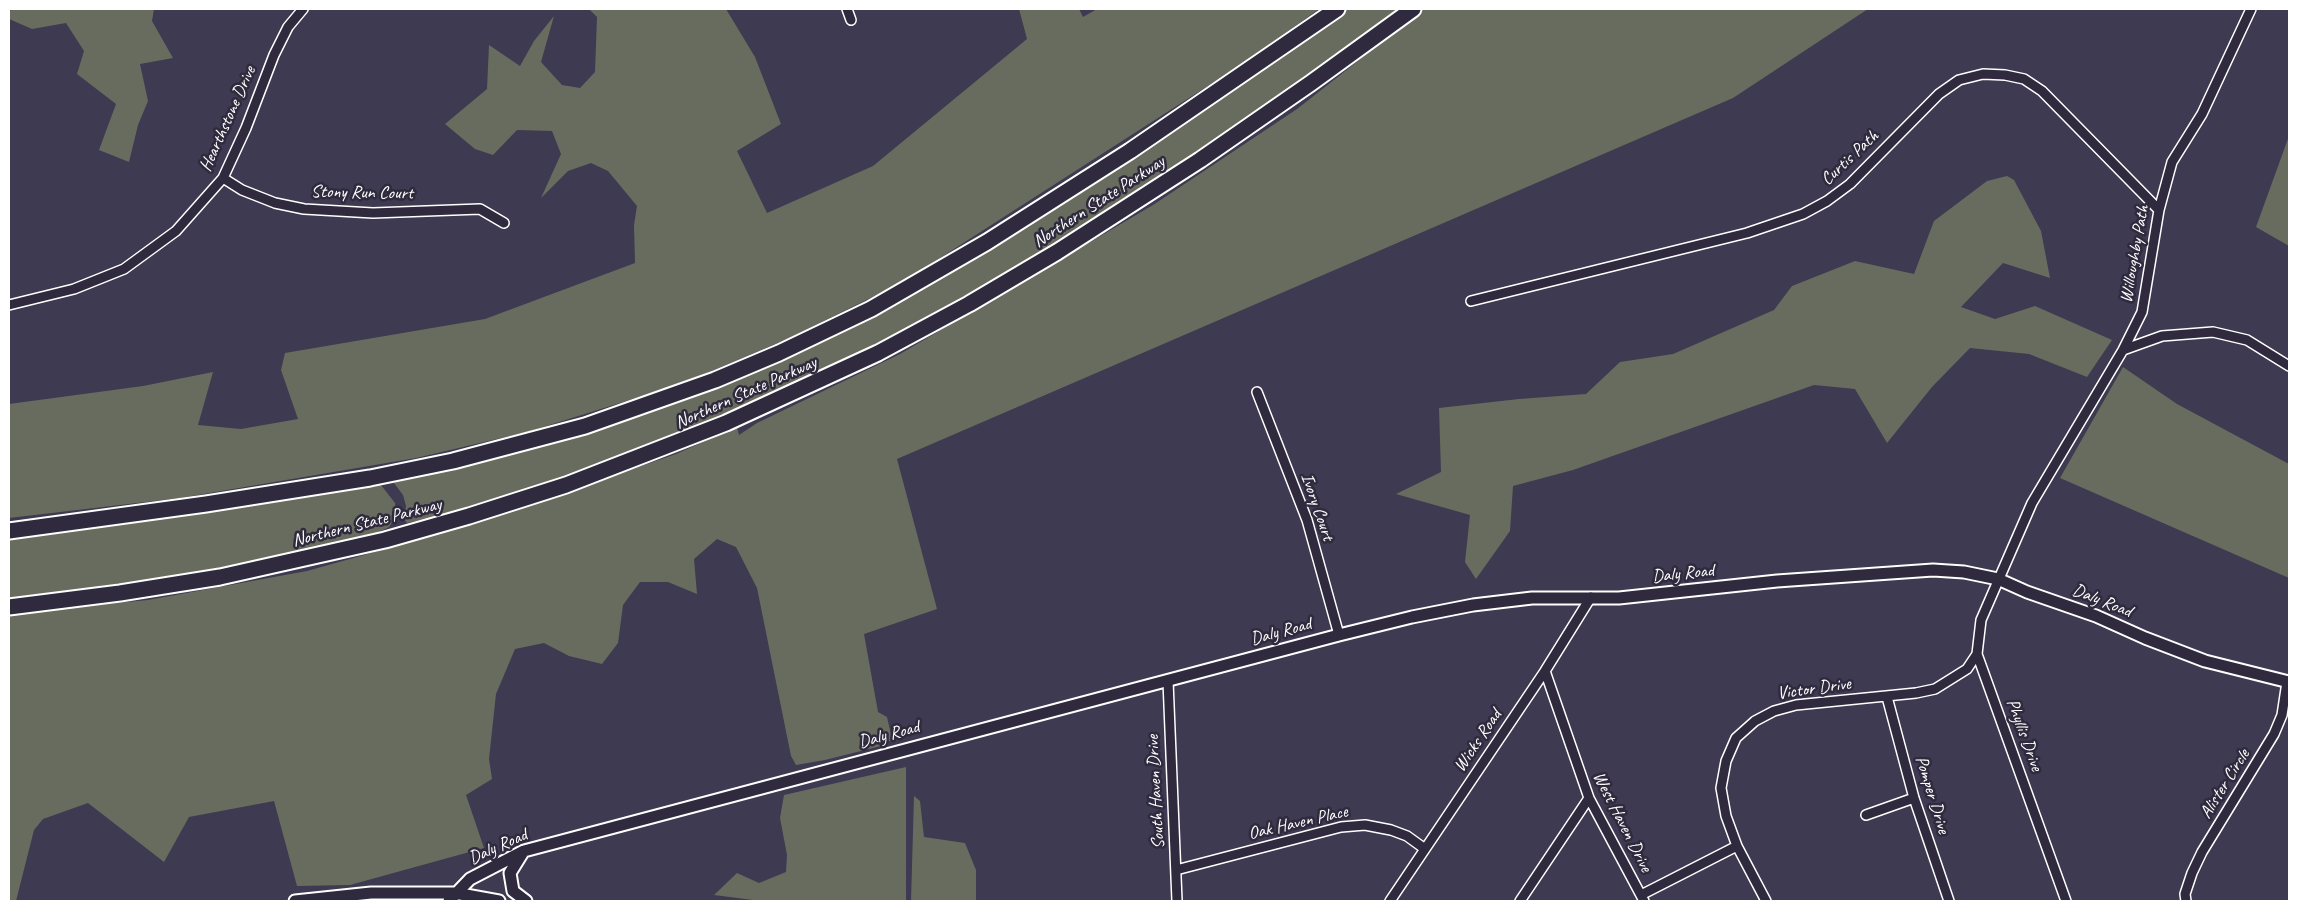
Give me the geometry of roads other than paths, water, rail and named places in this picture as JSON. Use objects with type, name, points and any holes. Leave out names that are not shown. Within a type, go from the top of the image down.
[{"type":"highway","name":"Northern State Parkway","points":[[9,531],[225,501],[370,478],[454,461],[585,426],[715,380],[786,350],[871,308],[987,242],[1130,152],[1337,9]]},
{"type":"highway","name":"Northern State Parkway","points":[[9,607],[120,594],[203,580],[288,563],[385,540],[477,514],[566,485],[661,450],[750,413],[848,368],[930,325],[1057,252],[1214,150],[1413,9]]},
{"type":"street","name":"Hearthstone Drive","points":[[9,305],[74,290],[124,269],[176,231],[222,178],[246,128],[274,55],[288,27],[303,9]]},
{"type":"street","points":[[847,9],[851,20]]},
{"type":"street","name":"Willoughby Path","points":[[1998,579],[2032,503],[2123,350],[2142,312],[2159,210],[2172,162],[2202,114],[2251,9]]},
{"type":"street","name":"Curtis Path","points":[[1470,301],[1747,233],[1803,214],[1827,201],[1850,184],[1939,94],[1959,80],[1983,74],[2005,75],[2024,80],[2042,91],[2159,210]]},
{"type":"street","name":"Stony Run Court","points":[[222,178],[242,190],[275,203],[304,209],[374,213],[480,209],[504,223]]},
{"type":"street","points":[[2123,350],[2162,336],[2213,332],[2247,340],[2289,366]]},
{"type":"street","name":"Ivory Court","points":[[1257,392],[1307,520],[1339,635]]},
{"type":"street","name":"Daly Road","points":[[452,897],[470,879],[524,851],[1339,635],[1412,617],[1473,605],[1532,598],[1619,598],[1777,582],[1932,570],[1964,572],[1998,579],[2027,592],[2096,616],[2145,638],[2205,661],[2288,682]]},
{"type":"street","name":"Phyllis Drive","points":[[1998,579],[1981,620],[1977,654],[2066,901]]},
{"type":"street","name":"Wicks Road","points":[[1390,901],[1545,671],[1591,597]]},
{"type":"street","name":"Victor Drive","points":[[1766,901],[1737,846],[1726,816],[1721,788],[1726,761],[1736,738],[1755,722],[1774,711],[1796,705],[1887,697],[1935,688],[1967,669],[1977,654]]},
{"type":"street","name":"West Haven Drive","points":[[1545,671],[1589,798],[1643,898]]},
{"type":"street","name":"South Haven Drive","points":[[1168,681],[1178,901]]},
{"type":"street","name":"Alister Circle","points":[[2186,901],[2185,894],[2202,852],[2274,734],[2282,715],[2288,682]]},
{"type":"street","name":"Pomper Drive","points":[[1887,697],[1914,798],[1949,901]]},
{"type":"street","points":[[1520,901],[1589,798]]},
{"type":"street","points":[[1866,815],[1914,798]]},
{"type":"street","name":"Oak Haven Place","points":[[1176,870],[1341,827],[1365,825],[1391,830],[1407,836],[1425,848]]},
{"type":"street","points":[[1643,898],[1737,846]]},
{"type":"street","points":[[524,851],[510,873],[513,891],[526,901]]},
{"type":"street","points":[[295,901],[371,893],[499,901]]}]
